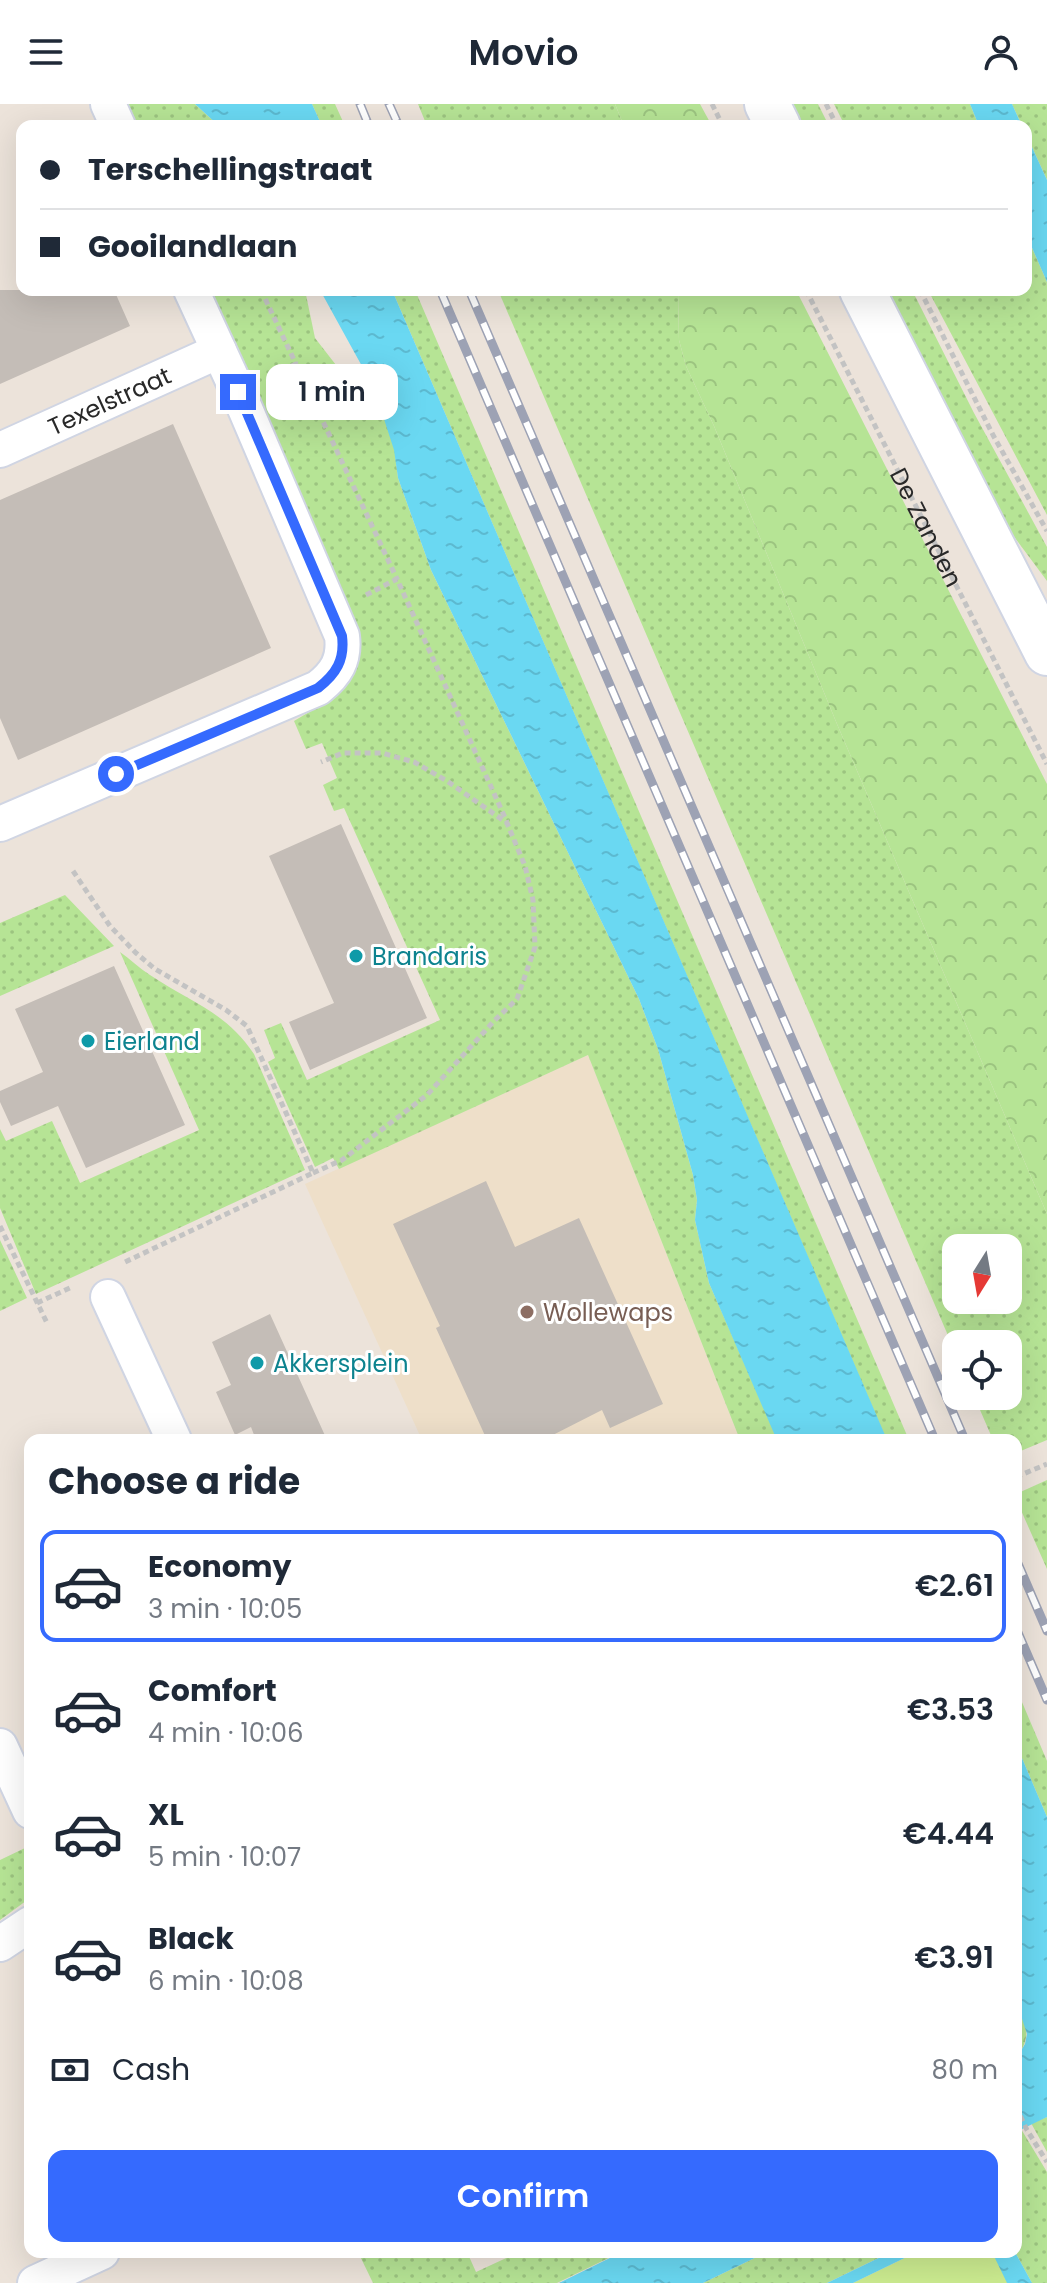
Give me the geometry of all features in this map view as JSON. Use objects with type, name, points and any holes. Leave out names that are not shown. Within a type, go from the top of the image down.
[{"type":"main road","name":"De Zanden","points":[[865,296],[1047,653]]},
{"type":"street","points":[[0,824],[318,688],[332,677],[339,666],[343,655],[342,636],[194,296]]},
{"type":"street","name":"Texelstraat","points":[[0,450],[219,351]]},
{"type":"street","points":[[93,1290],[171,1434]]},
{"type":"street","points":[[0,1746],[22,1809]]},
{"type":"street","points":[[0,1944],[24,1928]]},
{"type":"street","points":[[35,2283],[89,2258]]},
{"type":"path","points":[[120,1264],[342,1160],[427,1095],[517,999],[535,947],[533,900],[525,866],[397,579],[264,296]]},
{"type":"path","name":"De Zanden","points":[[809,296],[1047,764]]},
{"type":"path","points":[[923,296],[993,435],[1047,531]]},
{"type":"path","points":[[238,392],[296,364]]},
{"type":"path","points":[[332,612],[397,579]]},
{"type":"path","points":[[321,762],[343,753],[382,753],[414,762],[507,823]]},
{"type":"path","points":[[73,871],[110,926],[136,953],[155,969],[226,1010],[247,1026],[313,1173]]},
{"type":"path","points":[[0,1226],[48,1325]]},
{"type":"path","points":[[37,1303],[93,1290]]},
{"type":"path","points":[[1022,1474],[1047,1464]]},
{"type":"path","points":[[1022,2120],[1047,2162]]},
{"type":"shaded area","name":"Wollewaps","points":[[588,1055],[738,1434],[419,1434],[305,1184]]},
{"type":"green space","points":[[122,104],[195,104],[212,120],[129,120]]},
{"type":"green space","points":[[312,104],[335,104],[342,120],[319,120]]},
{"type":"green space","points":[[418,104],[615,104],[622,120],[425,120]]},
{"type":"green space","points":[[615,104],[700,104],[709,120],[622,120]]},
{"type":"green space","points":[[790,104],[818,104],[826,120],[798,120]]},
{"type":"green space","points":[[834,104],[970,104],[977,120],[842,120]]},
{"type":"green space","points":[[1012,104],[1047,104],[1047,180],[1032,147],[1032,120],[1019,120]]},
{"type":"green space","points":[[1032,248],[1047,282],[1047,515],[931,296],[1032,296]]},
{"type":"green space","points":[[205,296],[306,296],[315,338],[357,392],[375,406],[387,423],[393,436],[398,478],[431,570],[639,999],[658,1049],[693,1175],[697,1200],[695,1220],[709,1283],[775,1434],[738,1434],[588,1055],[339,1169],[333,1158],[315,1167],[268,1062],[275,1058],[264,1030],[281,1023],[307,1080],[440,1020],[344,808],[334,811],[323,785],[337,778],[322,743],[306,749],[294,721],[336,696],[344,686]]},
{"type":"green space","points":[[395,296],[418,296],[906,1434],[884,1434]]},
{"type":"green space","points":[[501,296],[678,296],[679,340],[686,366],[1047,1214],[1047,1440],[1022,1450],[1022,1434],[990,1434],[980,1410],[1022,1410],[1022,1330],[946,1330]]},
{"type":"green space","points":[[678,296],[799,296],[1047,784],[1047,1214],[686,366],[679,340]]},
{"type":"green space","points":[[888,296],[915,296],[1047,547],[1047,581],[1004,523]]},
{"type":"green space","points":[[65,895],[114,946],[0,996],[0,923]]},
{"type":"green space","points":[[120,952],[150,975],[219,1017],[243,1039],[254,1054],[305,1170],[36,1294],[0,1208],[0,1129],[6,1141],[52,1121],[80,1183],[199,1130]]},
{"type":"green space","points":[[0,1240],[27,1298],[0,1311]]},
{"type":"green space","points":[[1047,1480],[1047,1569],[1022,1513],[1022,1491]]},
{"type":"green space","points":[[1022,1702],[1047,1761],[1047,1817],[1022,1758]]},
{"type":"green space","points":[[24,1848],[24,1902],[0,1920],[0,1860]]},
{"type":"green space","points":[[1022,2014],[1026,2030],[1022,2049]]},
{"type":"green space","points":[[1047,2117],[1047,2152],[1031,2123]]},
{"type":"green space","points":[[1022,2131],[1047,2172],[1047,2283],[1032,2283],[1018,2258],[1022,2258]]},
{"type":"green space","points":[[361,2258],[470,2258],[476,2272],[506,2258],[609,2258],[557,2283],[373,2283]]},
{"type":"green space","points":[[755,2258],[879,2258],[827,2283],[703,2283]]},
{"type":"green space","points":[[905,2258],[995,2258],[1010,2283],[853,2283]]},
{"type":"water","points":[[195,104],[312,104],[319,120],[212,120]]},
{"type":"water","points":[[970,104],[1012,104],[1019,120],[977,120]]},
{"type":"water","points":[[1032,147],[1047,180],[1047,282],[1032,248]]},
{"type":"water","points":[[323,296],[395,296],[885,1434],[774,1434],[709,1283],[695,1220],[697,1200],[693,1175],[658,1049],[639,999],[431,570],[398,478],[394,450],[374,388]]},
{"type":"water","points":[[1022,1758],[1047,1817],[1047,2117],[1022,2129],[1022,2049],[1027,2034],[1022,2019]]},
{"type":"water","points":[[610,2258],[755,2258],[703,2283],[559,2283]]},
{"type":"water","points":[[879,2258],[905,2258],[853,2283],[827,2283]]},
{"type":"water","points":[[995,2258],[1018,2258],[1032,2283],[1007,2283]]},
{"type":"building","points":[[0,290],[16,290],[16,296],[117,296],[130,326],[0,384]]},
{"type":"building","points":[[173,424],[271,648],[18,760],[0,718],[0,500]]},
{"type":"building","name":"Brandaris","points":[[341,824],[427,1018],[310,1070],[289,1022],[334,1003],[269,856]]},
{"type":"building","name":"Eierland","points":[[114,966],[185,1125],[86,1168],[58,1106],[11,1126],[0,1102],[0,1091],[43,1072],[15,1009]]},
{"type":"building","points":[[486,1181],[515,1247],[579,1218],[663,1404],[610,1428],[602,1410],[555,1434],[484,1434],[436,1328],[440,1326],[393,1224]]},
{"type":"building","name":"Akkersplein","points":[[270,1314],[324,1434],[254,1434],[251,1427],[235,1434],[216,1392],[231,1385],[212,1342]]},
{"type":"railway","points":[[360,104],[367,120]]},
{"type":"railway","points":[[389,104],[396,120]]},
{"type":"railway","points":[[443,296],[932,1434]]},
{"type":"railway","points":[[472,296],[962,1434]]},
{"type":"railway","points":[[1022,1573],[1047,1631]]},
{"type":"railway","points":[[1022,1642],[1047,1700]]},
{"type":"place","name":"Brandaris","points":[[356,956]]},
{"type":"place","name":"Eierland","points":[[88,1041]]},
{"type":"place","name":"Wollewaps","points":[[527,1312]]},
{"type":"place","name":"Akkersplein","points":[[257,1363]]},
{"type":"route","points":[[116,774],[318,688],[332,677],[343,655],[342,636],[238,392]]}]
